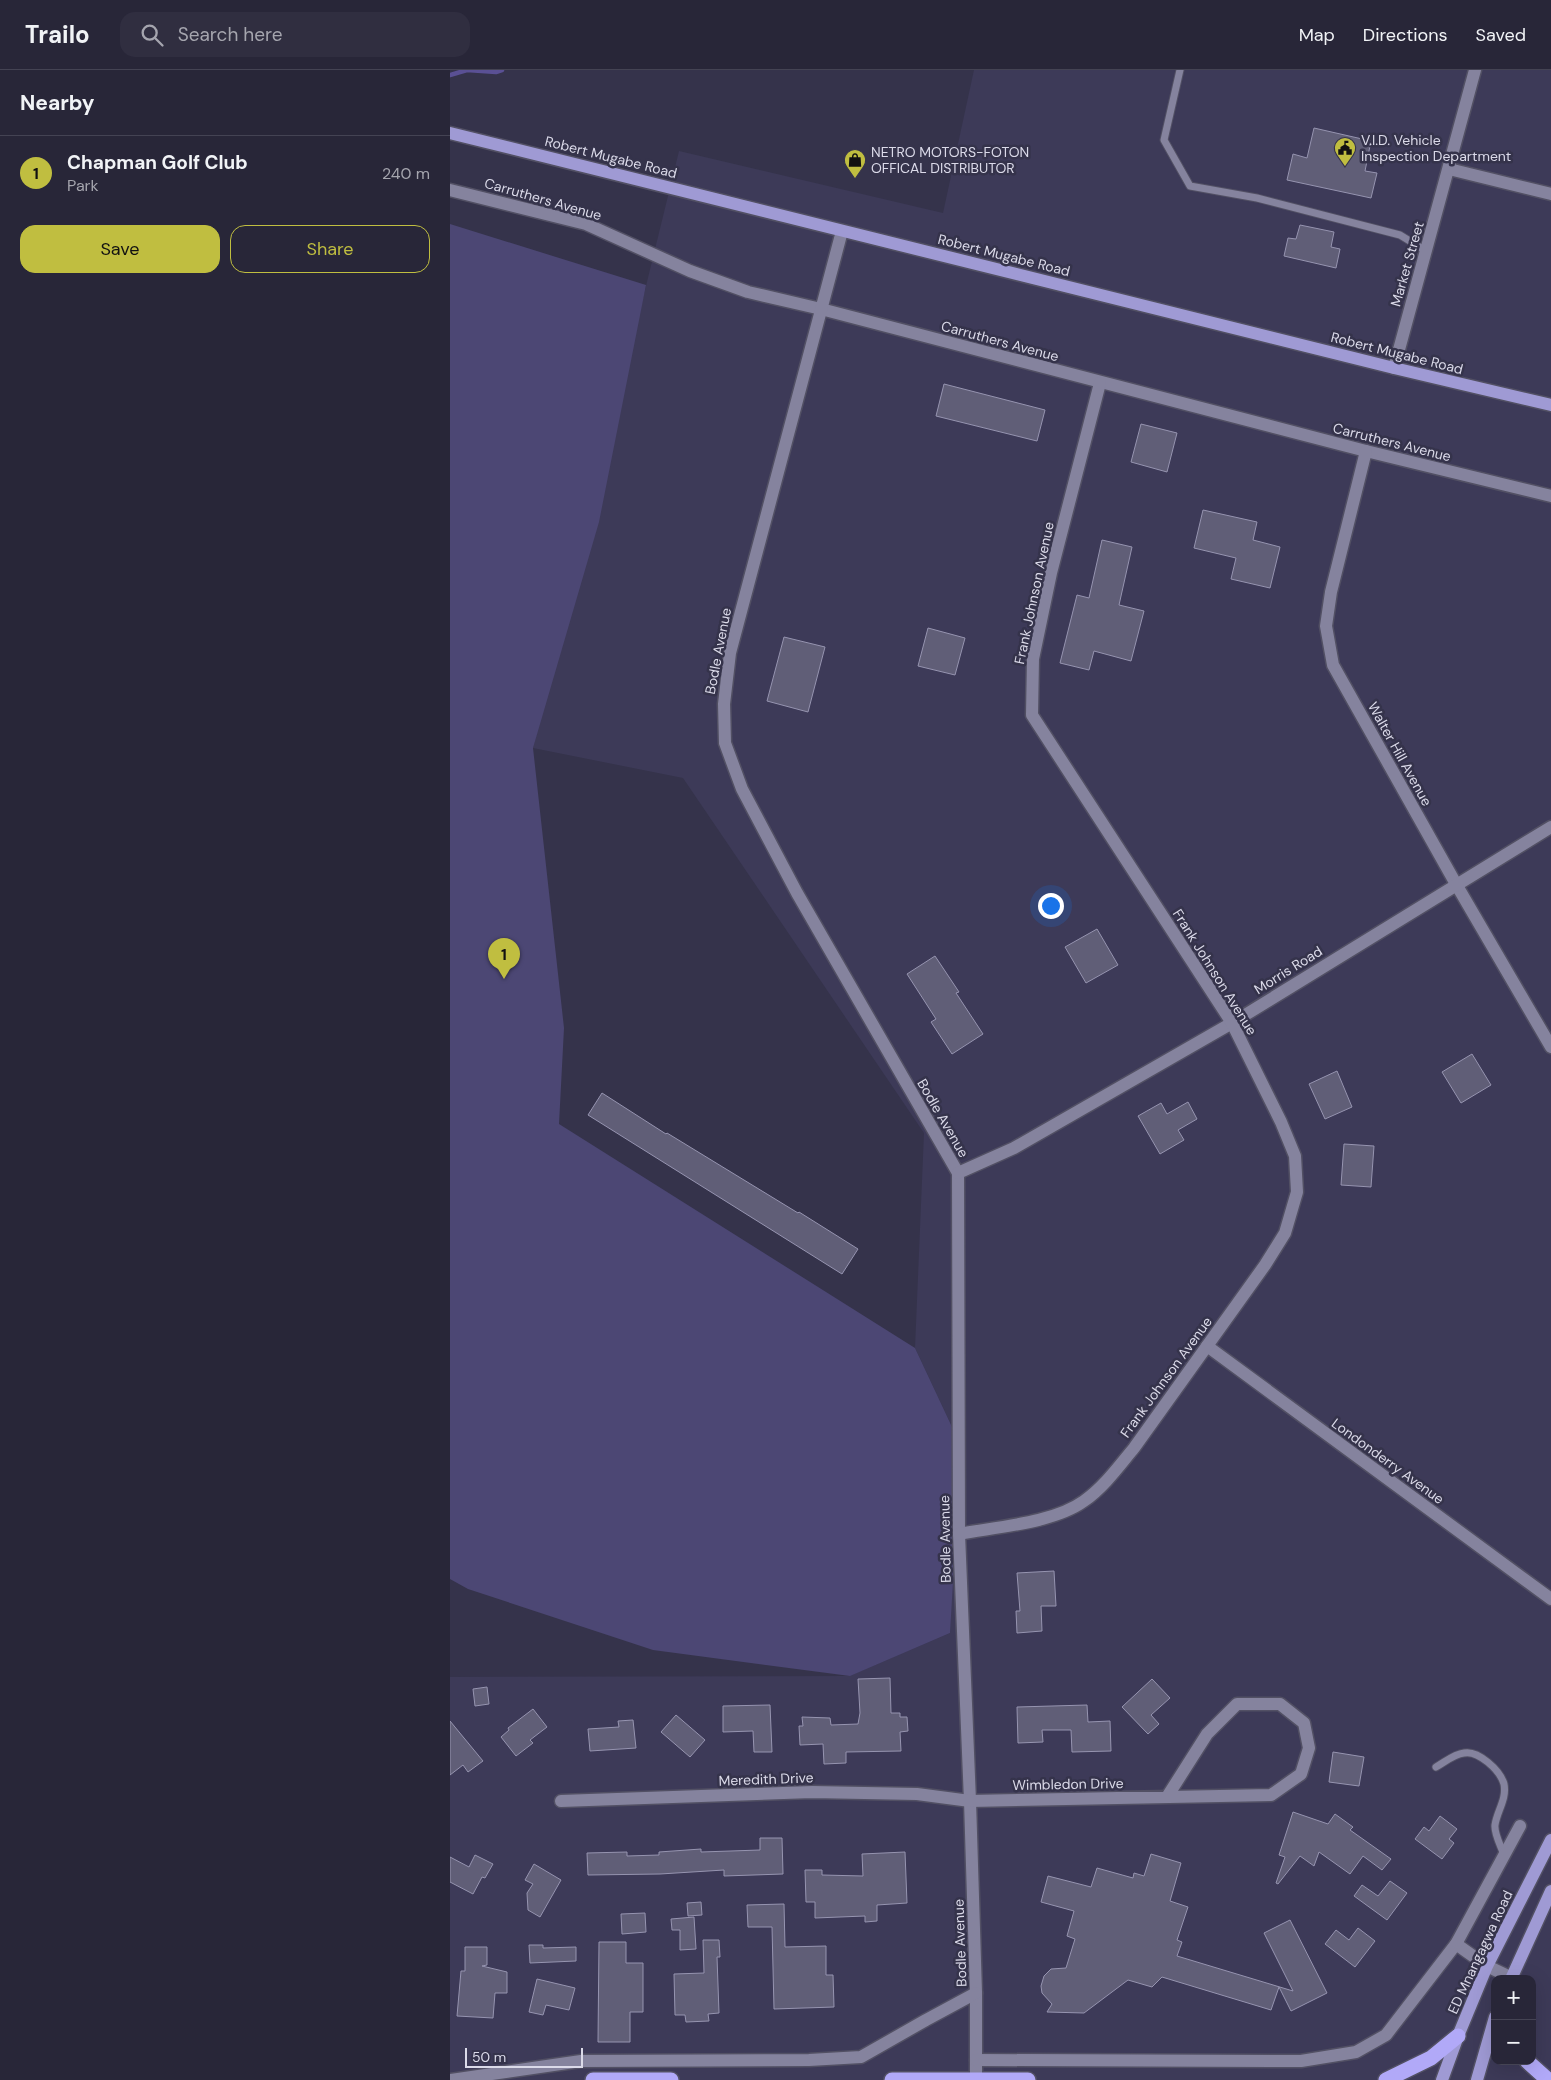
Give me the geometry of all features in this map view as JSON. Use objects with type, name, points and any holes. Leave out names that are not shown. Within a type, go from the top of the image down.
[{"type":"highway","points":[[1386,2080],[1431,2058],[1458,2036]]},
{"type":"highway","points":[[1531,2065],[1548,2080]]},
{"type":"highway","points":[[593,2080],[671,2080]]},
{"type":"highway","points":[[892,2080],[1028,2080]]},
{"type":"main road","name":"Robert Mugabe Road","points":[[450,133],[1394,368],[1551,405]]},
{"type":"main road","name":"ED Mnangagwa Road","points":[[1442,2080],[1458,2036],[1488,1966],[1551,1840]]},
{"type":"main road","points":[[1512,1975],[1551,1891]]},
{"type":"main road","points":[[1477,2080],[1494,2020]]},
{"type":"street","name":"Market Street","points":[[1394,368],[1475,70]]},
{"type":"street","points":[[1449,169],[1551,194]]},
{"type":"street","name":"Carruthers Avenue","points":[[450,190],[586,224],[690,271],[748,292],[821,308],[1100,383],[1551,496]]},
{"type":"street","name":"Bodle Avenue","points":[[842,231],[730,653],[724,704],[725,743],[742,789],[797,893],[958,1173],[959,1534],[976,1993],[976,2080]]},
{"type":"street","name":"Frank Johnson Avenue","points":[[959,1534],[1050,1517],[1084,1502],[1110,1476],[1134,1448],[1265,1265],[1285,1233],[1297,1192],[1295,1156],[1282,1122],[1232,1023],[1032,715],[1033,659],[1051,573],[1100,383]]},
{"type":"street","name":"Walter Hill Avenue","points":[[1366,451],[1331,592],[1326,626],[1333,665],[1456,884],[1551,1046]]},
{"type":"street","name":"Morris Road","points":[[958,1173],[1014,1148],[1232,1023],[1551,827]]},
{"type":"street","name":"Londonderry Avenue","points":[[1207,1346],[1551,1600]]},
{"type":"street","name":"Wimbledon Drive","points":[[970,1801],[1167,1797],[1271,1794],[1301,1774],[1309,1748],[1304,1723],[1280,1704],[1237,1704],[1207,1734],[1167,1797]]},
{"type":"street","name":"Meredith Drive","points":[[561,1801],[812,1792],[917,1794],[970,1801]]},
{"type":"street","points":[[976,2060],[1301,2061],[1356,2052],[1386,2035],[1456,1944],[1520,1826]]},
{"type":"street","points":[[1456,1944],[1488,1966],[1505,1975]]},
{"type":"street","points":[[451,2080],[581,2061],[809,2060],[862,2057],[976,1993]]},
{"type":"lane","points":[[1180,70],[1164,140],[1190,186],[1257,198],[1400,235],[1426,251]]},
{"type":"lane","points":[[1436,1767],[1456,1754],[1466,1752],[1477,1755],[1498,1773],[1504,1783],[1504,1792],[1495,1826],[1504,1855]]},
{"type":"shaded area","points":[[974,70],[1551,70],[1551,2080],[450,2080],[450,1677],[849,1676],[950,1633],[953,1429],[915,1348],[924,1133],[683,778],[533,748],[679,151],[943,213]]},
{"type":"shaded area","points":[[450,224],[646,285],[599,522],[533,748],[564,1028],[559,1124],[915,1348],[953,1429],[956,1530],[950,1633],[850,1676],[653,1650],[468,1589],[450,1579]]},
{"type":"building","points":[[1314,128],[1371,141],[1365,171],[1377,173],[1371,198],[1287,180],[1293,154],[1307,158]]},
{"type":"building","points":[[1300,225],[1334,232],[1331,247],[1340,249],[1336,268],[1284,256],[1288,238],[1296,239]]},
{"type":"building","points":[[944,384],[1045,410],[1037,441],[936,416]]},
{"type":"building","points":[[1141,424],[1177,433],[1167,472],[1131,462]]},
{"type":"building","points":[[1203,510],[1257,522],[1253,540],[1280,547],[1270,588],[1231,579],[1236,558],[1194,548]]},
{"type":"building","points":[[1102,540],[1132,547],[1119,605],[1144,611],[1131,661],[1094,651],[1089,670],[1060,663],[1077,595],[1089,598]]},
{"type":"building","points":[[928,628],[965,638],[955,675],[918,666]]},
{"type":"building","points":[[784,637],[825,647],[808,712],[767,701]]},
{"type":"building","points":[[1097,929],[1118,965],[1086,983],[1065,947]]},
{"type":"building","points":[[935,956],[959,992],[956,993],[983,1034],[952,1054],[931,1022],[936,1019],[907,974]]},
{"type":"building","points":[[1472,1054],[1491,1085],[1461,1103],[1442,1072]]},
{"type":"building","points":[[1337,1071],[1352,1107],[1325,1119],[1309,1084]]},
{"type":"building","points":[[602,1093],[666,1134],[858,1249],[842,1274],[588,1115]]},
{"type":"building","points":[[1188,1102],[1197,1119],[1178,1130],[1184,1140],[1160,1154],[1138,1116],[1161,1103],[1167,1114]]},
{"type":"building","points":[[1344,1144],[1374,1146],[1371,1187],[1341,1185]]},
{"type":"building","points":[[1054,1571],[1056,1606],[1041,1606],[1042,1631],[1017,1633],[1016,1611],[1020,1611],[1017,1573]]},
{"type":"building","points":[[890,1678],[891,1713],[900,1713],[900,1717],[907,1717],[908,1731],[900,1732],[901,1751],[846,1752],[846,1763],[824,1764],[823,1744],[800,1745],[799,1726],[803,1726],[802,1717],[830,1718],[831,1725],[858,1724],[860,1713],[858,1679]]},
{"type":"building","points":[[1152,1679],[1170,1698],[1151,1715],[1159,1724],[1148,1734],[1122,1707]]},
{"type":"building","points":[[487,1687],[489,1704],[475,1706],[473,1689]]},
{"type":"building","points":[[770,1705],[772,1752],[754,1752],[753,1731],[723,1732],[723,1706]]},
{"type":"building","points":[[1087,1705],[1088,1722],[1110,1721],[1111,1751],[1072,1752],[1071,1730],[1042,1730],[1043,1742],[1018,1743],[1017,1707]]},
{"type":"building","points":[[533,1709],[547,1727],[530,1740],[533,1743],[516,1756],[501,1737],[509,1730],[508,1728]]},
{"type":"building","points":[[676,1715],[705,1740],[690,1757],[661,1732]]},
{"type":"building","points":[[633,1720],[636,1748],[590,1751],[588,1729],[619,1727],[618,1721]]},
{"type":"building","points":[[450,1721],[483,1761],[468,1772],[463,1765],[450,1775]]},
{"type":"building","points":[[1333,1752],[1364,1757],[1359,1786],[1329,1782]]},
{"type":"building","points":[[1293,1812],[1328,1824],[1335,1814],[1353,1827],[1350,1830],[1391,1859],[1382,1870],[1363,1856],[1350,1874],[1319,1852],[1314,1866],[1300,1856],[1278,1884],[1276,1883],[1285,1857],[1279,1855]]},
{"type":"building","points":[[1440,1816],[1457,1829],[1449,1839],[1454,1843],[1442,1859],[1415,1839],[1424,1827],[1429,1831]]},
{"type":"building","points":[[760,1838],[782,1838],[783,1874],[724,1876],[724,1870],[660,1874],[588,1875],[587,1853],[627,1852],[627,1856],[659,1855],[659,1852],[701,1849],[701,1852],[760,1850]]},
{"type":"building","points":[[905,1852],[907,1903],[877,1905],[877,1921],[865,1922],[865,1916],[815,1918],[815,1902],[806,1902],[805,1870],[822,1870],[822,1875],[863,1876],[862,1854]]},
{"type":"building","points":[[1151,1854],[1181,1863],[1170,1901],[1188,1907],[1177,1940],[1182,1942],[1177,1956],[1293,1991],[1264,1933],[1290,1920],[1327,1993],[1291,2011],[1279,1987],[1271,2010],[1162,1977],[1152,1987],[1128,1980],[1084,2013],[1047,2012],[1052,2004],[1042,1993],[1041,1986],[1044,1976],[1051,1969],[1066,1968],[1075,1939],[1067,1936],[1074,1911],[1041,1902],[1048,1876],[1091,1887],[1097,1868],[1133,1878],[1134,1873],[1144,1876]]},
{"type":"building","points":[[475,1855],[493,1864],[485,1878],[482,1877],[473,1894],[450,1882],[450,1857],[469,1867]]},
{"type":"building","points":[[534,1864],[561,1880],[540,1917],[528,1910],[527,1893],[533,1884],[525,1880]]},
{"type":"building","points":[[1390,1881],[1407,1893],[1387,1920],[1354,1896],[1362,1885],[1378,1896]]},
{"type":"building","points":[[701,1902],[702,1915],[688,1916],[687,1903]]},
{"type":"building","points":[[784,1904],[785,1947],[826,1946],[826,1975],[833,1975],[834,2007],[774,2009],[772,1927],[748,1927],[747,1905]]},
{"type":"building","points":[[645,1913],[646,1932],[622,1934],[621,1914]]},
{"type":"building","points":[[694,1917],[696,1949],[680,1950],[680,1930],[672,1930],[671,1919]]},
{"type":"building","points":[[1358,1928],[1375,1941],[1355,1967],[1325,1944],[1336,1930],[1349,1940]]},
{"type":"building","points":[[703,1940],[719,1940],[720,1957],[717,1957],[719,2013],[708,2014],[709,2021],[686,2022],[685,2015],[675,2015],[674,1974],[704,1973]]},
{"type":"building","points":[[599,1942],[626,1942],[626,1963],[643,1963],[643,2012],[630,2012],[630,2042],[598,2042]]},
{"type":"building","points":[[529,1945],[543,1945],[543,1948],[576,1947],[576,1961],[530,1963]]},
{"type":"building","points":[[465,1947],[487,1947],[487,1965],[482,1966],[507,1972],[507,1993],[495,1993],[493,2018],[457,2016],[461,1971],[465,1971]]},
{"type":"building","points":[[537,1979],[575,1988],[569,2010],[546,2005],[543,2015],[529,2012]]},
{"type":"waterway","points":[[450,75],[467,70],[496,72],[502,70]]},
{"type":"place","name":"V.I.D. Vehicle Inspection Department","points":[[1345,167]]},
{"type":"place","name":"NETRO MOTORS-FOTON OFFICAL DISTRIBUTOR","points":[[855,179]]},
{"type":"place","name":"Chapman Golf Club","points":[[504,979]]}]
